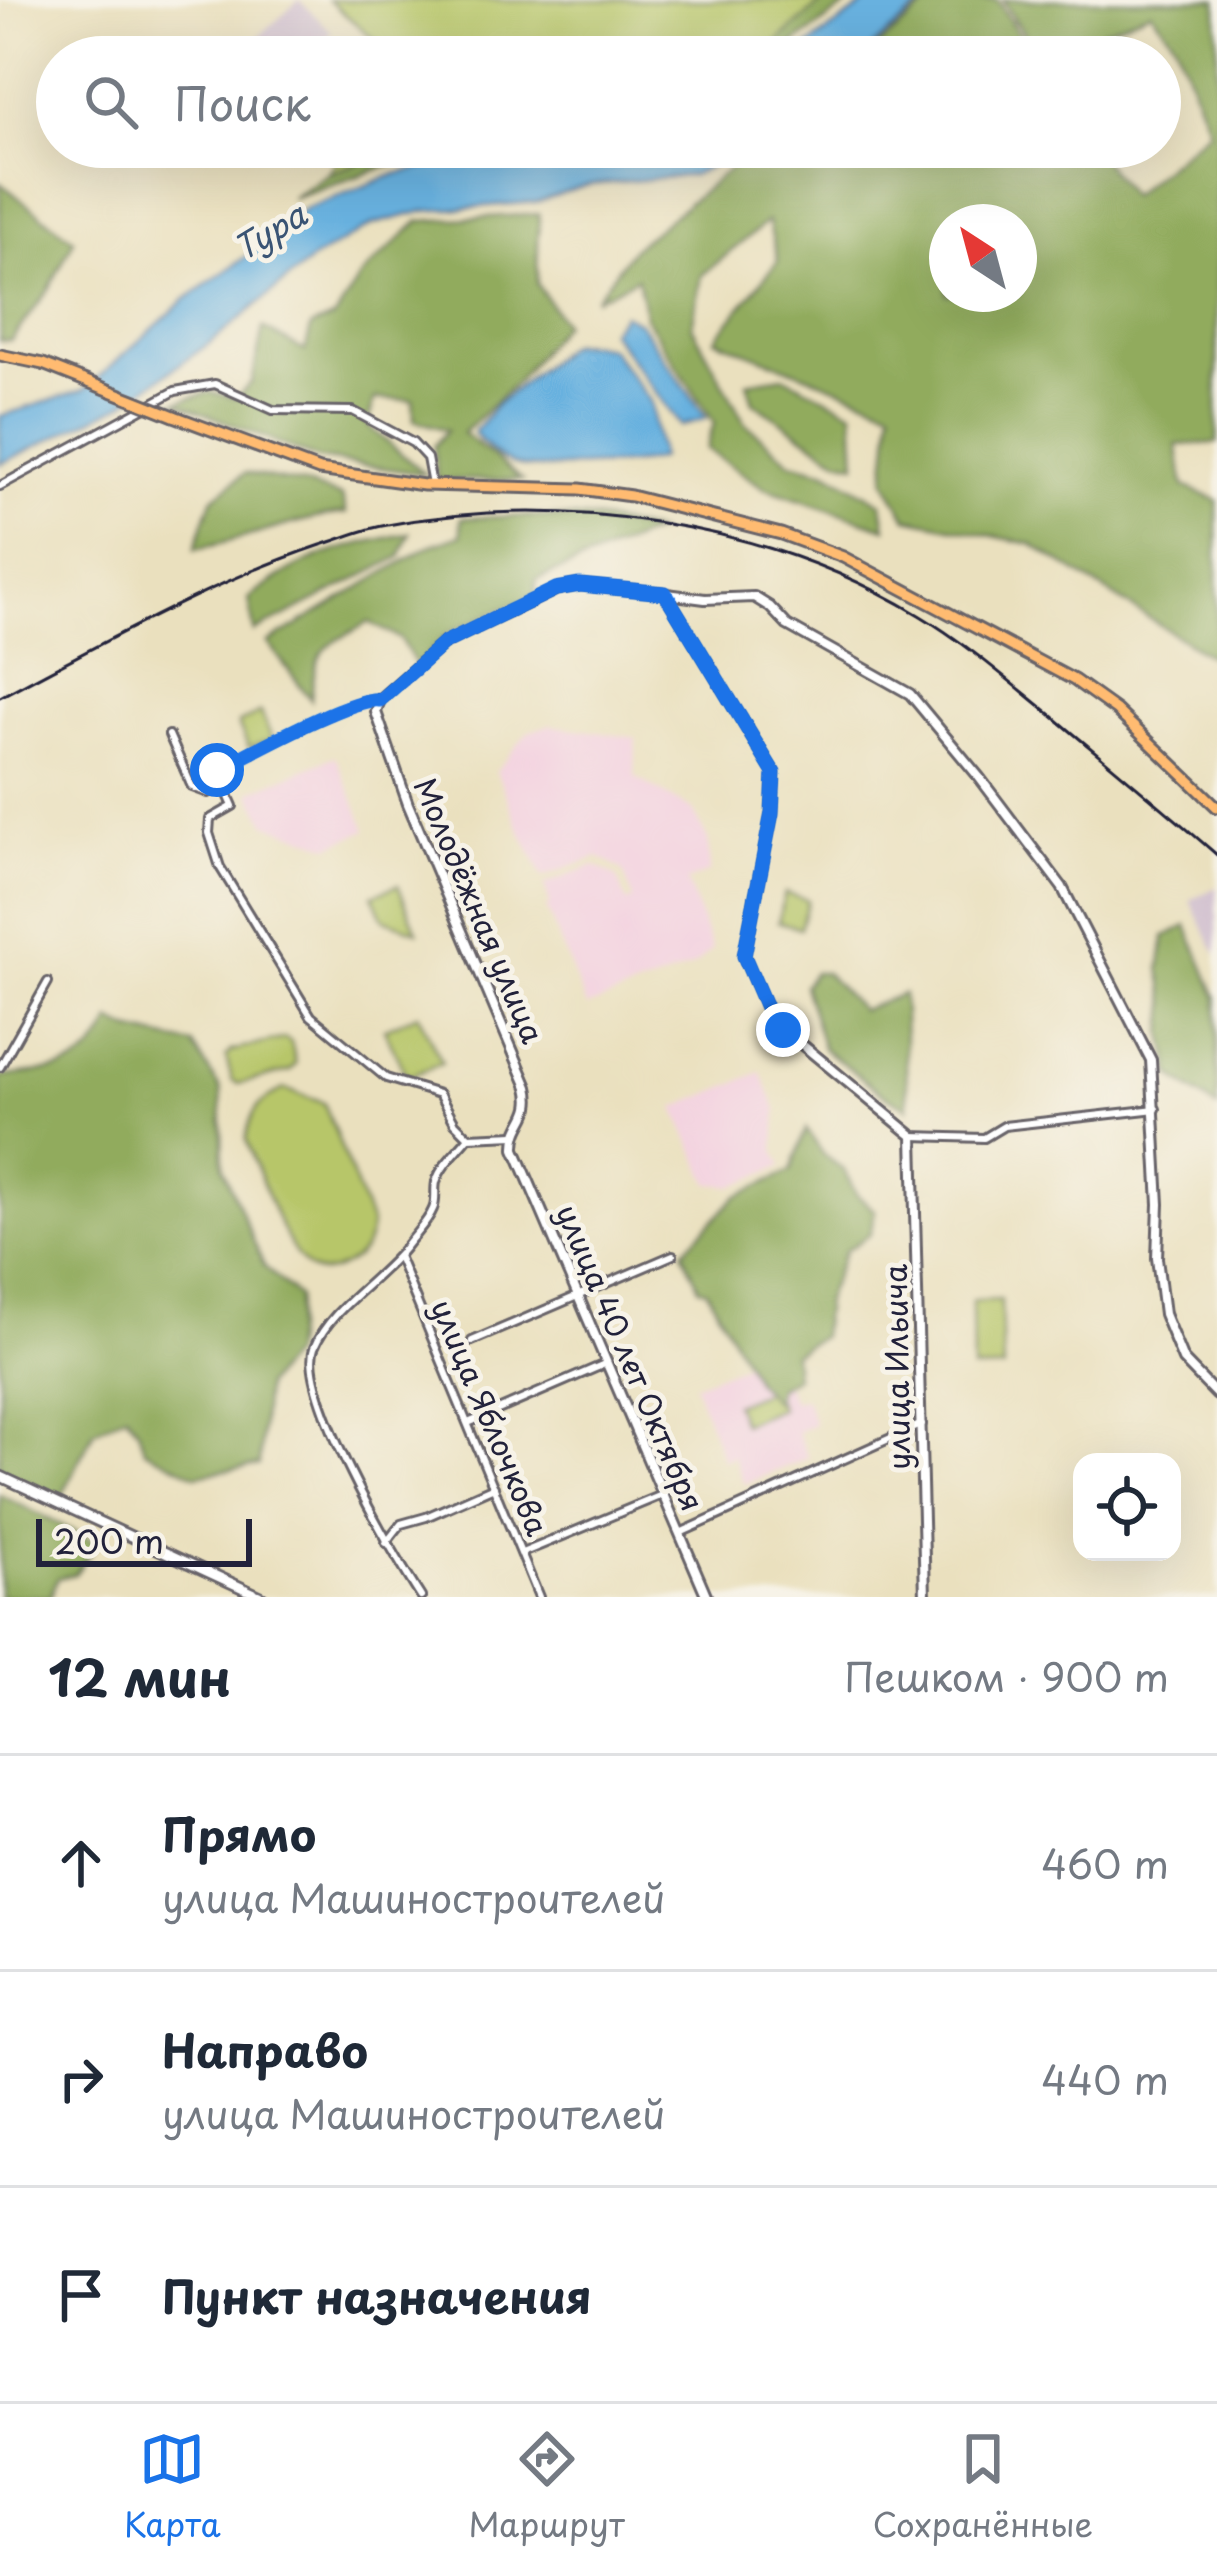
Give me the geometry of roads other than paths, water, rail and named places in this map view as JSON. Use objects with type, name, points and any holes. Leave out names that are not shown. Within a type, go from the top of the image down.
[{"type":"main road","points":[[0,355],[44,364],[319,470],[432,485],[580,489],[631,496],[781,534],[843,557],[1074,680],[1116,710],[1217,807]]},
{"type":"street","points":[[0,486],[175,392],[215,383],[273,410],[353,411],[413,442],[427,458],[432,485]]},
{"type":"street","points":[[469,1137],[439,1094],[386,1078],[311,1016],[220,867],[209,833],[210,819],[233,806],[217,770],[321,716],[371,698],[380,700],[444,643],[556,589],[580,585],[705,599],[754,597],[787,625],[896,684],[922,705],[1062,887],[1150,1060],[1156,1109],[1157,1258],[1164,1314],[1183,1360],[1217,1395]]},
{"type":"street","points":[[665,593],[774,773],[772,813],[744,956],[771,1019],[913,1136],[983,1138],[1004,1126],[1156,1109]]},
{"type":"street","name":"Молодёжная улица","points":[[380,700],[376,712],[383,740],[528,1087],[530,1114],[514,1135]]},
{"type":"street","points":[[170,735],[191,787],[208,793],[224,789]]},
{"type":"street","points":[[0,1067],[47,982]]},
{"type":"street","points":[[421,1597],[386,1543],[333,1433],[311,1366],[314,1347],[336,1317],[398,1256],[435,1207],[434,1187],[441,1169],[469,1137],[514,1135]]},
{"type":"street","name":"улица 40 лет Октября","points":[[514,1135],[515,1149],[707,1597]]},
{"type":"street","name":"улица Ильича","points":[[913,1136],[925,1597]]},
{"type":"street","points":[[472,1340],[674,1255]]},
{"type":"street","name":"улица Яблочкова","points":[[398,1256],[539,1597]]},
{"type":"street","points":[[467,1423],[608,1363]]},
{"type":"street","points":[[680,1533],[922,1424]]},
{"type":"street","points":[[0,1476],[262,1597]]},
{"type":"street","points":[[386,1543],[401,1524],[494,1487]]},
{"type":"street","points":[[522,1553],[663,1494]]},
{"type":"water","points":[[871,0],[929,0],[885,36],[822,36]]},
{"type":"water","points":[[424,168],[707,168],[693,175],[588,185],[536,202],[425,211],[374,224],[313,259],[213,341],[123,404],[0,464],[0,416],[84,390],[186,299],[304,209]]},
{"type":"water","points":[[623,314],[639,322],[706,418],[681,426],[610,331]]},
{"type":"water","points":[[569,344],[610,348],[651,402],[660,458],[623,465],[537,468],[498,457],[474,432],[496,405]]},
{"type":"railway","points":[[0,697],[197,595],[279,560],[374,528],[519,512],[659,522],[794,557],[919,615],[1002,675],[1217,855]]},
{"type":"water label","name":"Тура","points":[[269,230]]}]
